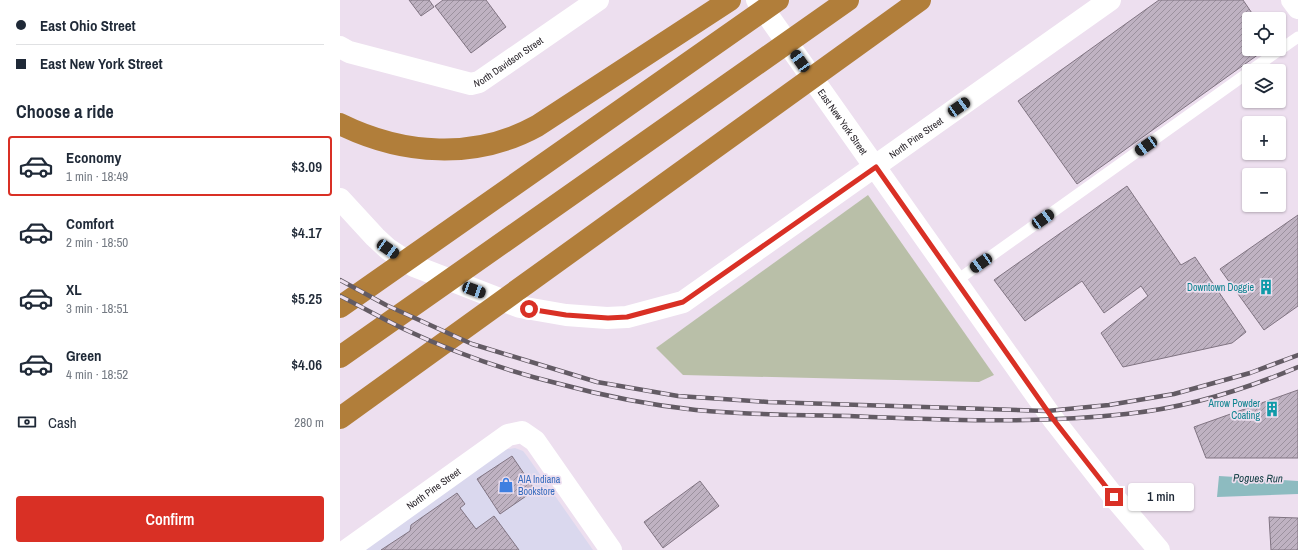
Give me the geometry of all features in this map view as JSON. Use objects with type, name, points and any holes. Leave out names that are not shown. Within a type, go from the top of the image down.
[{"type":"highway","points":[[340,124],[380,141],[419,149],[457,150],[512,137],[537,126],[730,0]]},
{"type":"highway","points":[[340,307],[778,0]]},
{"type":"highway","points":[[346,414],[553,263],[920,0]]},
{"type":"highway","points":[[340,357],[843,4]]},
{"type":"main road","name":"East New York Street","points":[[757,0],[1053,419],[1114,497],[1159,550]]},
{"type":"main road","name":"North Pine Street","points":[[340,199],[388,249],[414,266],[520,307],[566,315],[608,318],[627,317],[683,302],[876,167],[1110,0]]},
{"type":"main road","points":[[1292,0],[1298,8]]},
{"type":"main road","name":"North Davidson Street","points":[[340,47],[349,52],[471,84],[486,79],[583,4]]},
{"type":"main road","name":"North Pine Street","points":[[347,550],[508,435],[522,432],[535,441],[611,550]]},
{"type":"lane","points":[[1261,64],[1298,37]]},
{"type":"lane","points":[[956,281],[1242,78]]},
{"type":"shaded area","points":[[868,195],[994,375],[979,382],[683,375],[656,348]]},
{"type":"shaded area","points":[[515,448],[523,451],[527,456],[593,550],[361,550],[503,450]]},
{"type":"shaded area","points":[[1219,476],[1298,481],[1298,494],[1217,497]]},
{"type":"building","points":[[409,0],[429,0],[434,7],[421,16]]},
{"type":"building","points":[[443,0],[486,0],[506,27],[471,53],[435,6]]},
{"type":"building","points":[[1159,0],[1243,0],[1251,12],[1242,12],[1242,56],[1256,56],[1245,64],[1242,64],[1242,66],[1077,184],[1018,101]]},
{"type":"building","points":[[1127,186],[1181,265],[1195,257],[1246,332],[1232,343],[1123,367],[1101,333],[1148,296],[1141,286],[1104,313],[1082,281],[1025,321],[994,280]]},
{"type":"building","name":"Downtown Doggie","points":[[1298,215],[1298,306],[1264,330],[1220,269]]},
{"type":"building","name":"Arrow Powder Coating","points":[[1298,390],[1298,458],[1206,458],[1194,427]]},
{"type":"building","name":"AIA Indiana Bookstore","points":[[512,456],[535,490],[500,514],[477,479]]},
{"type":"building","points":[[700,481],[719,506],[663,548],[644,522]]},
{"type":"building","points":[[457,493],[465,504],[460,508],[476,529],[494,516],[519,550],[381,550],[410,531],[411,525]]},
{"type":"building","points":[[1269,517],[1298,518],[1298,550],[1271,550]]},
{"type":"railway","points":[[340,280],[386,305],[472,344],[597,382],[678,396],[768,402],[1047,411],[1109,405],[1174,394],[1250,373],[1298,355]]},
{"type":"railway","points":[[340,296],[397,326],[462,354],[520,373],[627,400],[662,406],[715,412],[953,420],[1023,420],[1092,417],[1148,411],[1192,403],[1257,383],[1298,367]]},
{"type":"place","name":"Downtown Doggie","points":[[1266,287]]},
{"type":"place","name":"Arrow Powder Coating","points":[[1272,409]]},
{"type":"place","name":"AIA Indiana Bookstore","points":[[506,485]]},
{"type":"route","points":[[529,309],[592,318],[608,318],[627,317],[683,302],[876,167],[1053,419],[1114,497]]},
{"type":"water label","name":"Pogues Run","points":[[1258,478]]}]
